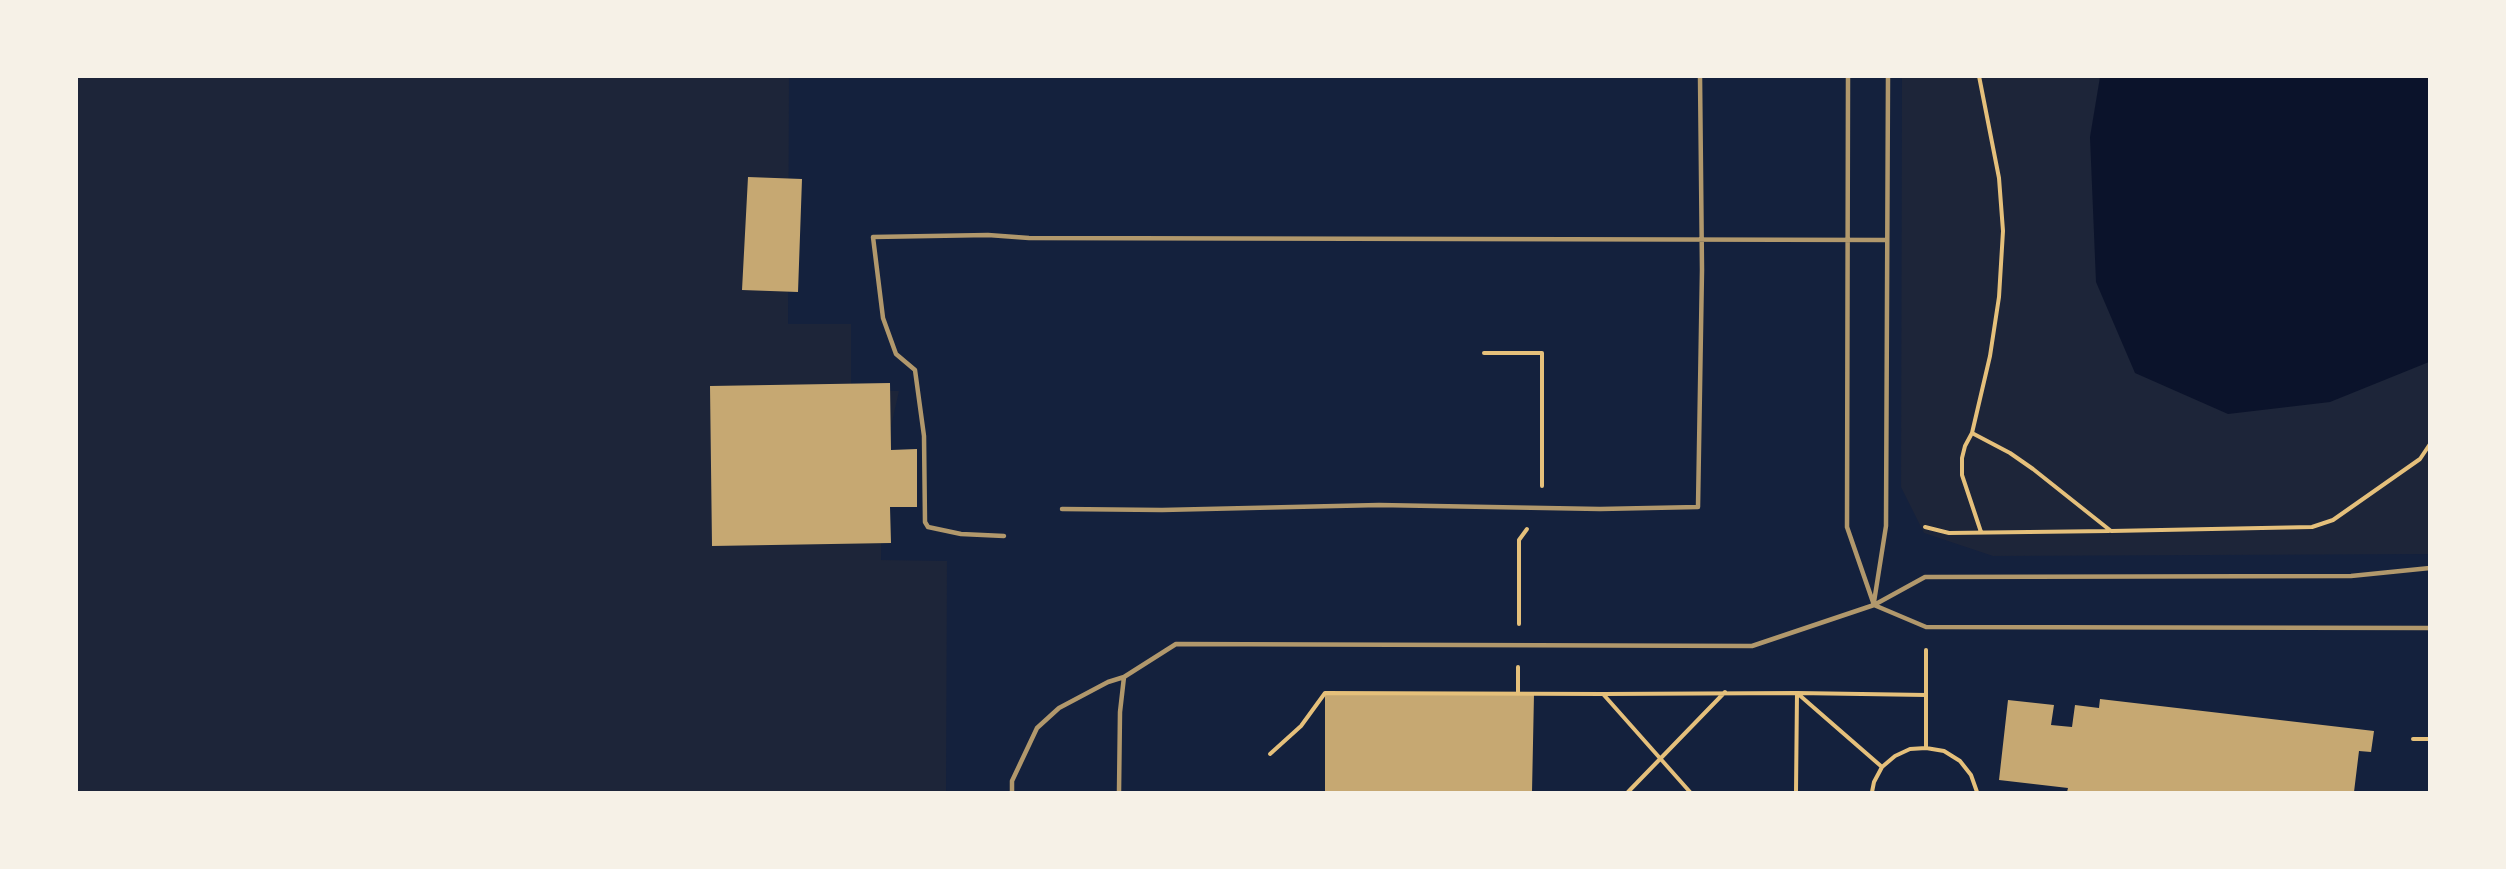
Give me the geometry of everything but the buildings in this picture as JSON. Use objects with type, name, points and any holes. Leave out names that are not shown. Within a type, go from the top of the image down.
[{"type":"lane","points":[[1062,509],[1162,510],[1379,506],[1698,507],[1702,238],[1700,76]]},
{"type":"lane","points":[[1848,76],[1847,527],[1874,605],[1926,627],[2430,628]]},
{"type":"lane","points":[[1874,605],[1886,526],[1888,76]]},
{"type":"lane","points":[[1004,536],[961,534],[928,528],[925,522],[924,436],[915,370],[896,354],[883,318],[873,237],[988,235],[1029,238],[1887,240]]},
{"type":"lane","points":[[1012,792],[1012,781],[1037,728],[1059,708],[1108,682],[1124,677],[1176,644],[1752,646],[1874,605],[1925,577],[2351,576],[2430,568]]},
{"type":"lane","points":[[1119,792],[1120,712],[1124,677]]},
{"type":"path","points":[[1979,76],[1999,178],[2003,231],[1999,297],[1993,332],[1972,433],[1962,458],[1962,475],[1981,532]]},
{"type":"path","points":[[1484,353],[1542,353],[1541,508],[1519,540],[1518,693]]},
{"type":"path","points":[[1972,433],[2010,453],[2033,469],[2110,531]]},
{"type":"path","points":[[1925,527],[1949,532],[1981,532],[2312,527],[2333,520],[2420,459],[2430,444]]},
{"type":"path","points":[[1926,650],[1926,748]]},
{"type":"path","points":[[1270,754],[1301,726],[1325,693],[1725,692],[1926,695]]},
{"type":"path","points":[[1628,792],[1725,692]]},
{"type":"path","points":[[1797,693],[1882,767]]},
{"type":"path","points":[[1796,792],[1797,693]]},
{"type":"path","points":[[1603,694],[1690,792]]},
{"type":"path","points":[[2413,739],[2430,739]]},
{"type":"path","points":[[1872,792],[1874,782],[1882,767],[1895,756],[1910,749],[1926,748],[1944,751],[1960,761],[1971,775],[1977,792]]},
{"type":"shaded area","points":[[76,77],[789,77],[788,324],[851,324],[851,390],[899,391],[882,466],[881,560],[947,561],[946,792],[77,792]]},
{"type":"shaded area","points":[[1902,77],[2429,77],[2429,554],[1993,556],[1924,533],[1901,487]]},
{"type":"shaded area","points":[[2100,77],[2429,77],[2429,362],[2330,402],[2228,414],[2135,373],[2096,282],[2090,137]]}]
